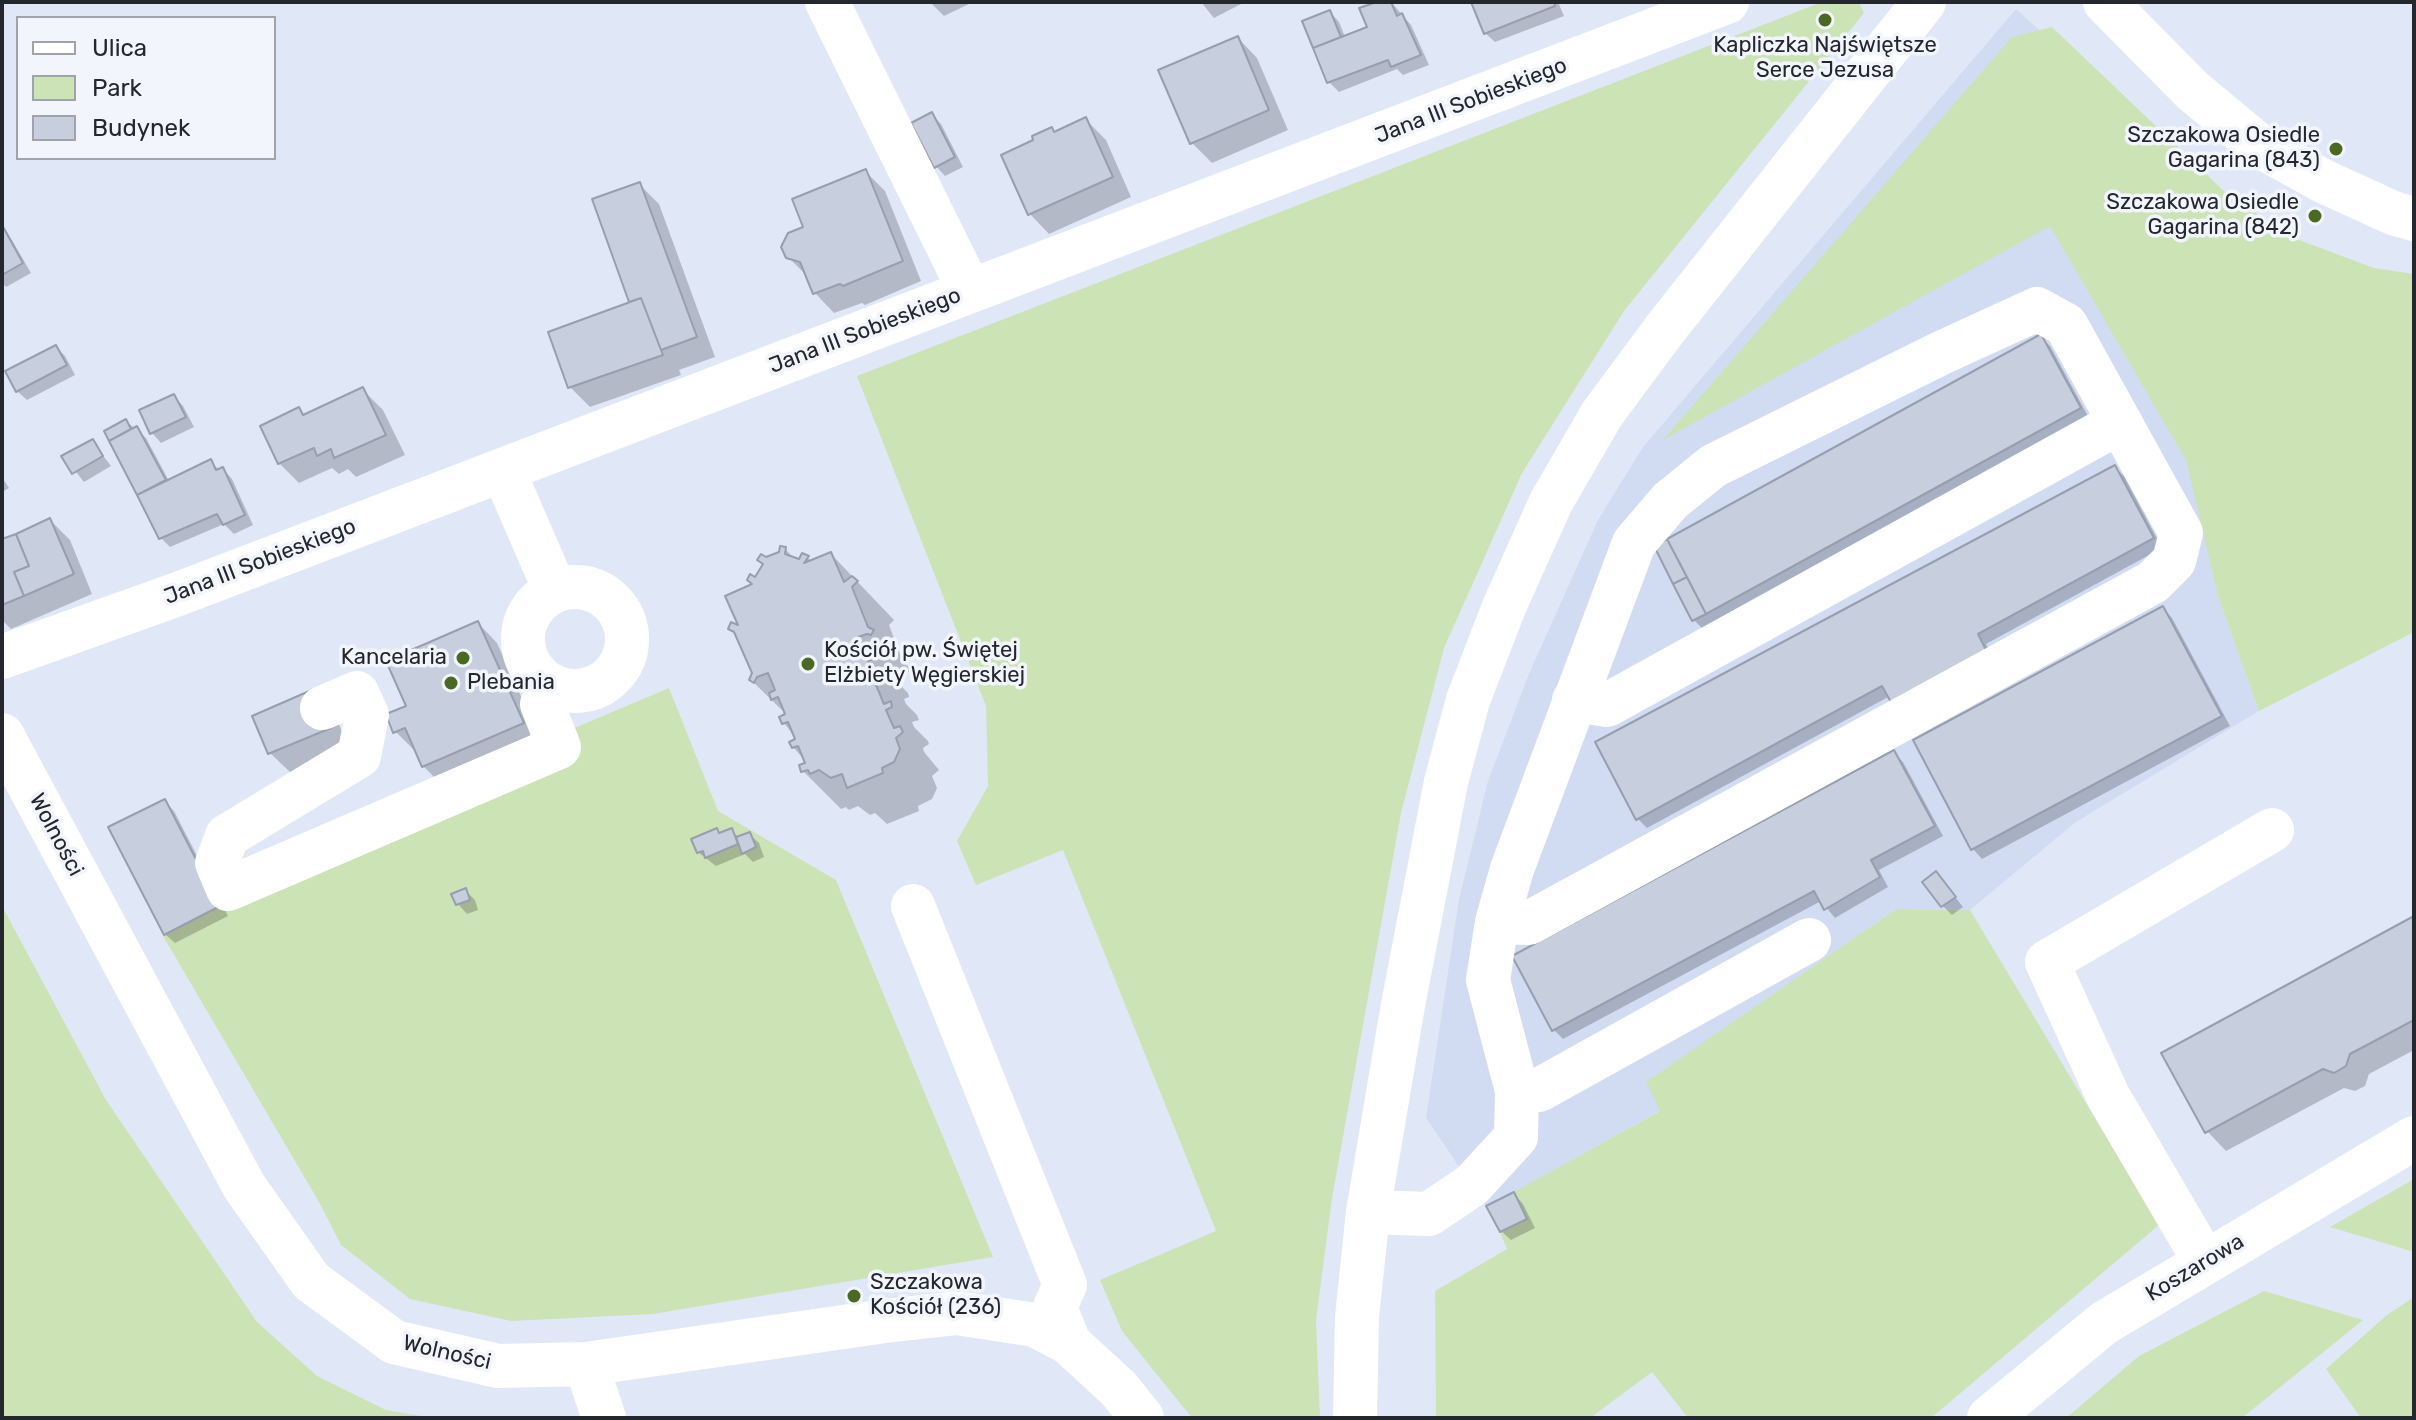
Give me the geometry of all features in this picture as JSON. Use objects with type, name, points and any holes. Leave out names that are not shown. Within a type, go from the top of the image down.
[{"type":"street","points":[[827,2],[970,291]]},
{"type":"street","name":"Jana III Sobieskiego","points":[[2,657],[503,470],[1727,2]]},
{"type":"street","points":[[1355,1418],[1357,1317],[1368,1212],[1408,974],[1446,782],[1478,673],[1504,607],[1551,502],[1602,414],[1665,329],[1924,2]]},
{"type":"street","points":[[2105,2],[2193,91],[2258,145],[2323,181],[2393,213],[2414,219]]},
{"type":"street","points":[[1368,1212],[1429,1214],[1472,1185],[1516,1137],[1517,1091],[1488,980],[1497,922],[1512,869],[1634,543],[1670,501],[1713,466],[2037,309],[2066,325],[2181,533],[2174,561],[2153,582],[1529,923],[1497,922]]},
{"type":"street","points":[[1574,700],[1607,705],[2120,422]]},
{"type":"street","points":[[503,470],[555,590]]},
{"type":"street","points":[[573,586],[591,588],[606,596],[619,610],[626,626],[628,644],[623,661],[613,676],[599,685],[575,690],[550,685],[537,675],[528,661],[523,637],[529,613],[540,600],[555,590],[573,586]]},
{"type":"street","points":[[322,708],[357,693],[367,715],[359,756],[227,836],[217,863],[228,889],[559,747],[542,704],[550,685]]},
{"type":"street","name":"Wolności","points":[[2,735],[244,1186],[311,1281],[394,1342],[498,1366],[586,1364],[957,1313],[1035,1325],[1069,1343],[1119,1389],[1142,1418]]},
{"type":"street","points":[[2205,1262],[2108,1096],[2047,962],[2272,830]]},
{"type":"street","points":[[913,906],[1065,1285],[1055,1307],[1069,1343]]},
{"type":"street","points":[[1517,1091],[1539,1090],[1809,940]]},
{"type":"street","name":"Koszarowa","points":[[1989,1418],[2104,1323],[2414,1138]]},
{"type":"street","points":[[586,1364],[604,1418]]},
{"type":"shaded area","points":[[2016,9],[2414,369],[2219,599],[2259,711],[2076,822],[1970,910],[1896,909],[1647,1082],[1661,1110],[1515,1192],[1527,1219],[1500,1232],[1486,1206],[1426,1118],[1459,899],[1488,781],[1528,676],[1598,520],[1643,447]]},
{"type":"green space","points":[[1822,2],[1859,2],[1864,13],[1624,311],[1522,473],[1444,648],[1401,813],[1332,1198],[1316,1320],[1320,1418],[1192,1418],[1122,1331],[1100,1280],[1216,1231],[1063,850],[976,885],[957,841],[988,786],[986,706],[857,376]]},
{"type":"green space","points":[[2052,27],[2224,191],[2291,237],[2374,268],[2414,274],[2414,632],[2259,711],[2219,599],[2186,460],[2050,226],[1663,440],[2012,37]]},
{"type":"green space","points":[[669,688],[718,811],[836,880],[993,1257],[653,1314],[511,1321],[410,1299],[341,1245],[319,1202],[163,936],[220,906],[208,883]]},
{"type":"green space","points":[[2,906],[106,1100],[257,1322],[317,1376],[386,1410],[434,1418],[2,1418]]},
{"type":"green space","points":[[1896,909],[1970,910],[2159,1225],[1931,1418],[1688,1418],[1652,1372],[1590,1418],[1436,1418],[1435,1291],[1507,1249],[1500,1232],[1527,1218],[1514,1192],[1660,1111],[1646,1082]]},
{"type":"green space","points":[[2414,1179],[2414,1252],[2330,1227]]},
{"type":"green space","points":[[2264,1291],[2363,1320],[2242,1418],[2066,1418],[2139,1356]]},
{"type":"green space","points":[[2414,1297],[2414,1418],[2361,1418],[2326,1369],[2387,1315]]},
{"type":"building","points":[[1377,2],[1391,2],[1397,16],[1402,13],[1421,55],[1391,67],[1388,60],[1327,83],[1313,48],[1367,27],[1359,8]]},
{"type":"building","points":[[1471,2],[1554,2],[1555,6],[1484,34]]},
{"type":"building","points":[[1330,10],[1341,37],[1313,48],[1302,21]]},
{"type":"building","points":[[1238,36],[1269,110],[1190,144],[1158,70]]},
{"type":"building","points":[[932,112],[955,157],[934,168],[911,123]]},
{"type":"building","points":[[1086,117],[1113,177],[1028,215],[1001,155],[1052,127],[1054,132]]},
{"type":"building","points":[[866,169],[903,261],[843,286],[840,284],[813,294],[800,262],[786,258],[781,247],[788,233],[803,227],[792,199]]},
{"type":"building","points":[[640,182],[697,337],[661,350],[641,298],[629,302],[592,199]]},
{"type":"building","points":[[2,225],[23,263],[2,275]]},
{"type":"building","points":[[641,298],[663,355],[568,388],[548,332]]},
{"type":"building","points":[[2041,334],[2081,408],[1706,614],[1667,539]]},
{"type":"building","points":[[56,345],[67,365],[16,392],[5,371]]},
{"type":"building","points":[[363,387],[386,435],[334,458],[331,449],[317,456],[314,448],[278,464],[260,426],[299,407],[303,415]]},
{"type":"building","points":[[174,394],[186,417],[150,434],[139,410]]},
{"type":"building","points":[[126,419],[131,429],[109,441],[104,431]]},
{"type":"building","points":[[137,426],[166,480],[137,495],[109,441]]},
{"type":"building","points":[[93,439],[103,456],[72,474],[61,456]]},
{"type":"building","points":[[211,459],[216,470],[223,467],[245,515],[223,525],[217,514],[159,539],[137,495]]},
{"type":"building","points":[[2115,465],[2154,538],[1978,634],[1988,654],[1893,706],[1882,686],[1636,820],[1595,742]]},
{"type":"building","points":[[50,518],[74,574],[24,596],[14,572],[29,566],[16,534]]},
{"type":"building","points":[[16,534],[29,566],[14,572],[24,596],[2,605],[2,539]]},
{"type":"building","points":[[1667,539],[1687,577],[1673,584],[1654,546]]},
{"type":"building","name":"Kościół pw. Świętej Elżbiety Węgierskiej","points":[[780,546],[786,547],[785,554],[799,559],[802,553],[809,556],[804,563],[831,552],[844,582],[852,576],[858,581],[852,587],[868,627],[874,630],[871,635],[858,637],[865,654],[871,653],[873,659],[868,661],[874,678],[880,675],[883,683],[876,685],[884,704],[891,701],[892,707],[886,710],[894,728],[900,726],[903,732],[896,738],[900,749],[894,762],[882,768],[883,773],[847,788],[842,774],[831,778],[819,770],[810,774],[808,770],[801,772],[799,765],[805,763],[798,746],[792,748],[789,742],[795,739],[788,722],[782,724],[779,717],[785,714],[778,697],[771,700],[769,693],[775,690],[768,673],[757,677],[754,683],[749,680],[752,673],[734,632],[728,629],[731,622],[738,625],[725,596],[752,584],[747,580],[750,574],[755,577],[763,564],[757,560],[761,554],[766,557],[779,552]]},
{"type":"building","points":[[1687,577],[1706,614],[1692,621],[1673,584]]},
{"type":"building","points":[[2163,606],[2222,716],[1971,850],[1913,740]]},
{"type":"building","name":"Plebania","points":[[478,621],[524,723],[422,767],[405,728],[393,733],[386,714],[406,706],[386,661]]},
{"type":"building","points":[[314,689],[331,728],[268,754],[252,716]]},
{"type":"building","points":[[1894,750],[1935,826],[1871,860],[1880,877],[1824,910],[1814,891],[1552,1031],[1512,956]]},
{"type":"building","points":[[165,799],[220,906],[164,935],[108,827]]},
{"type":"building","points":[[717,828],[719,833],[732,828],[738,844],[705,858],[703,851],[697,853],[691,839]]},
{"type":"building","points":[[750,832],[756,847],[742,854],[736,837]]},
{"type":"building","points":[[1936,871],[1956,897],[1941,907],[1922,882]]},
{"type":"building","points":[[466,888],[470,900],[456,905],[451,894]]},
{"type":"building","points":[[2414,916],[2414,1020],[2350,1054],[2346,1066],[2334,1073],[2323,1069],[2205,1133],[2161,1053]]},
{"type":"building","points":[[1514,1192],[1527,1219],[1500,1232],[1486,1206]]},
{"type":"place","name":"Kapliczka Najświętsze Serce Jezusa","points":[[1825,20]]},
{"type":"place","name":"Szczakowa Osiedle Gagarina (843)","points":[[2336,149]]},
{"type":"place","name":"Szczakowa Osiedle Gagarina (842)","points":[[2315,216]]},
{"type":"place","name":"Kancelaria","points":[[463,658]]},
{"type":"place","name":"Kościół pw. Świętej Elżbiety Węgierskiej","points":[[808,664]]},
{"type":"place","name":"Plebania","points":[[451,683]]},
{"type":"place","name":"Szczakowa Kościół (236)","points":[[854,1296]]}]
